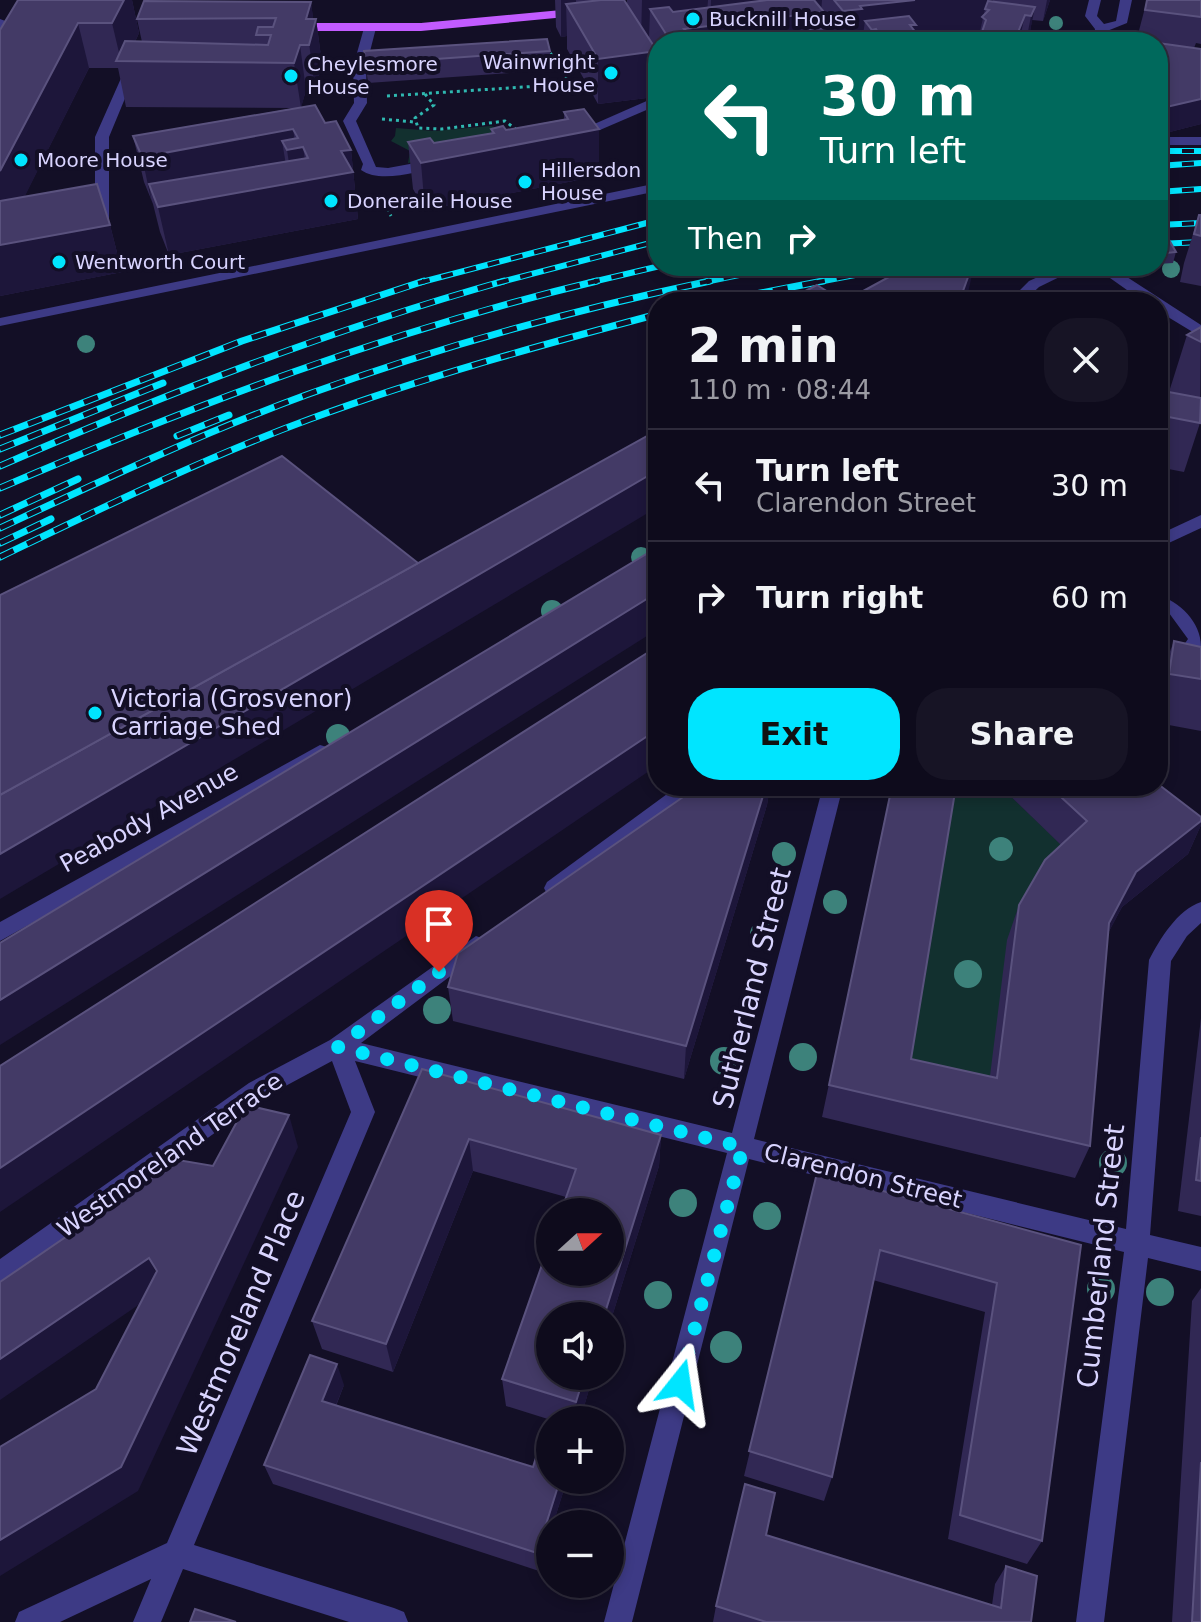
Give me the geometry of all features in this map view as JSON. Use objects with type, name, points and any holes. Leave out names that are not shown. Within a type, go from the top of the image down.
[{"type":"main road","points":[[276,27],[370,28],[528,19],[595,11]]},
{"type":"main road","points":[[1,24],[17,23]]},
{"type":"street","points":[[1095,0],[1091,16],[1098,32]]},
{"type":"street","points":[[1106,32],[1121,23],[1126,0]]},
{"type":"street","points":[[370,28],[359,72],[362,101],[360,109],[349,121],[370,164],[368,170],[388,172],[445,162]]},
{"type":"street","points":[[102,219],[102,137],[136,58]]},
{"type":"street","points":[[528,147],[584,134],[648,105]]},
{"type":"street","points":[[1168,141],[1201,141]]},
{"type":"street","points":[[0,322],[648,189]]},
{"type":"street","points":[[1021,292],[1050,276]]},
{"type":"street","points":[[1115,276],[1139,292]]},
{"type":"street","points":[[1168,311],[1201,332]]},
{"type":"street","points":[[1168,537],[1201,521]]},
{"type":"street","points":[[1168,606],[1175,609],[1198,639],[1180,664],[1168,666]]},
{"type":"street","name":"Peabody Avenue","points":[[0,932],[343,739]]},
{"type":"street","points":[[540,898],[678,796]]},
{"type":"street","name":"Sutherland Street","points":[[618,1622],[743,1147],[831,796]]},
{"type":"street","name":"Cumberland Street","points":[[1090,1622],[1138,1243],[1160,960],[1179,930],[1201,910]]},
{"type":"street","name":"Westmoreland Terrace","points":[[0,1274],[257,1090],[338,1047],[490,935]]},
{"type":"street","name":"Clarendon Street","points":[[338,1047],[1201,1259]]},
{"type":"street","name":"Westmoreland Place","points":[[147,1622],[363,1112],[338,1047]]},
{"type":"street","points":[[29,1622],[176,1553],[394,1622]]},
{"type":"path","points":[[362,101],[377,96],[570,84],[528,19]]},
{"type":"path","points":[[424,93],[434,105],[415,118],[418,128],[442,129],[505,121],[513,125],[528,147]]},
{"type":"green space","points":[[490,126],[499,128],[514,146],[408,163],[410,151],[391,141],[396,128],[435,131]]},
{"type":"green space","points":[[951,796],[1010,796],[1074,857],[986,1111],[902,1092]]},
{"type":"building","points":[[18,0],[124,0],[112,23],[78,23],[0,171],[0,30]]},
{"type":"building","points":[[624,0],[648,37],[648,52],[598,59],[566,4]]},
{"type":"building","name":"Bucknill House","points":[[767,0],[814,0],[824,12],[665,32],[650,9],[669,7],[673,12]]},
{"type":"building","points":[[834,0],[915,0],[843,11]]},
{"type":"building","points":[[1147,0],[1201,0],[1201,17],[1145,10]]},
{"type":"building","points":[[144,1],[311,2],[306,19],[316,19],[309,45],[300,45],[294,63],[116,61],[125,41],[268,45],[271,35],[256,35],[258,27],[273,27],[276,18],[137,19]]},
{"type":"building","points":[[988,1],[1035,7],[1031,16],[1025,15],[1018,32],[982,32],[986,20],[982,17],[989,10],[985,9]]},
{"type":"building","points":[[909,16],[916,25],[910,25],[915,32],[878,32],[865,21]]},
{"type":"building","points":[[825,27],[829,32],[794,32]]},
{"type":"building","points":[[547,39],[550,51],[366,64],[364,51]]},
{"type":"building","points":[[1168,44],[1201,49],[1201,99],[1168,107]]},
{"type":"building","points":[[315,105],[325,123],[336,121],[351,150],[341,151],[353,172],[158,207],[149,184],[308,158],[303,147],[287,150],[282,141],[298,138],[293,129],[142,157],[133,136]]},
{"type":"building","points":[[584,109],[599,129],[421,163],[408,142],[430,138],[434,143],[494,133],[491,129],[503,126],[506,130],[568,119],[564,112]]},
{"type":"building","points":[[97,184],[110,225],[0,245],[0,201]]},
{"type":"building","points":[[1201,215],[1201,236],[1194,234]]},
{"type":"building","points":[[1168,238],[1176,252],[1168,253]]},
{"type":"building","points":[[891,276],[968,276],[963,292],[861,292]]},
{"type":"building","points":[[817,285],[828,292],[803,292]]},
{"type":"building","points":[[1201,327],[1201,342],[1187,335]]},
{"type":"building","points":[[1168,392],[1201,398],[1200,423],[1168,417]]},
{"type":"building","points":[[648,436],[648,476],[0,854],[0,795]]},
{"type":"building","name":"Victoria (Grosvenor) Carriage Shed","points":[[282,456],[418,563],[0,795],[0,595]]},
{"type":"building","points":[[648,553],[648,598],[0,1000],[0,943]]},
{"type":"building","points":[[1174,641],[1201,647],[1201,679],[1169,674]]},
{"type":"building","points":[[648,652],[648,736],[0,1168],[0,1066]]},
{"type":"building","points":[[1168,792],[1201,817],[1201,821],[1136,872],[1109,923],[1090,1146],[829,1085],[890,796],[954,796],[911,1059],[997,1078],[1019,905],[1045,860],[1087,821],[1060,796],[1168,796]]},
{"type":"building","points":[[685,796],[763,796],[686,1046],[448,987],[458,953]]},
{"type":"building","points":[[422,1069],[661,1135],[624,1252],[624,1198],[566,1198],[576,1169],[469,1139],[386,1344],[312,1321]]},
{"type":"building","points":[[246,1105],[289,1115],[121,1467],[0,1540],[0,1447],[96,1389],[157,1271],[149,1258],[0,1359],[0,1282],[178,1160],[213,1166]]},
{"type":"building","points":[[1201,1137],[1201,1181],[1196,1180]]},
{"type":"building","points":[[817,1173],[1081,1245],[1042,1541],[960,1515],[997,1283],[880,1250],[832,1477],[749,1451]]},
{"type":"building","points":[[536,1282],[536,1286],[613,1286],[608,1302],[536,1302],[536,1390],[502,1379]]},
{"type":"building","points":[[310,1355],[337,1364],[322,1401],[533,1467],[536,1458],[536,1494],[556,1494],[551,1510],[536,1510],[536,1553],[264,1465]]},
{"type":"building","points":[[537,1390],[580,1390],[576,1402]]},
{"type":"building","points":[[1201,1462],[1201,1622],[1192,1622]]},
{"type":"building","points":[[745,1484],[775,1493],[766,1535],[1001,1608],[1006,1566],[1037,1576],[1031,1622],[766,1622],[716,1606]]},
{"type":"building","points":[[195,1609],[236,1622],[190,1622]]},
{"type":"railway","points":[[1168,151],[1201,151]]},
{"type":"railway","points":[[1168,165],[1201,163]]},
{"type":"railway","points":[[1168,191],[1201,189]]},
{"type":"railway","points":[[418,283],[648,223]]},
{"type":"railway","points":[[1168,225],[1201,223]]},
{"type":"railway","points":[[1168,244],[1201,242]]},
{"type":"railway","points":[[498,283],[648,244]]},
{"type":"railway","points":[[588,283],[648,269]]},
{"type":"railway","points":[[700,283],[735,276]]},
{"type":"railway","points":[[813,283],[850,276]]},
{"type":"railway","points":[[0,435],[242,341],[424,281]]},
{"type":"railway","points":[[498,283],[504,281]]},
{"type":"railway","points":[[0,488],[294,372],[444,322],[597,281]]},
{"type":"railway","points":[[661,292],[710,281]]},
{"type":"railway","points":[[766,292],[823,281]]},
{"type":"railway","points":[[0,466],[249,365],[375,320],[498,283]]},
{"type":"railway","points":[[0,528],[190,441],[267,410],[406,361],[506,331],[648,295]]},
{"type":"railway","points":[[0,557],[192,467],[310,419],[439,375],[648,317]]},
{"type":"railway","points":[[0,449],[163,383]]},
{"type":"railway","points":[[177,436],[229,415]]},
{"type":"railway","points":[[0,515],[78,479]]},
{"type":"railway","points":[[0,543],[51,519]]},
{"type":"place","name":"Bucknill House","points":[[693,19]]},
{"type":"place","name":"Wainwright House","points":[[611,73]]},
{"type":"place","name":"Cheylesmore House","points":[[291,76]]},
{"type":"place","name":"Moore House","points":[[21,160]]},
{"type":"place","name":"Hillersdon House","points":[[525,182]]},
{"type":"place","name":"Doneraile House","points":[[331,201]]},
{"type":"place","name":"Wentworth Court","points":[[59,262]]},
{"type":"place","name":"Victoria (Grosvenor) Carriage Shed","points":[[95,713]]},
{"type":"route","points":[[439,972],[338,1047],[743,1147],[680,1384]]}]
